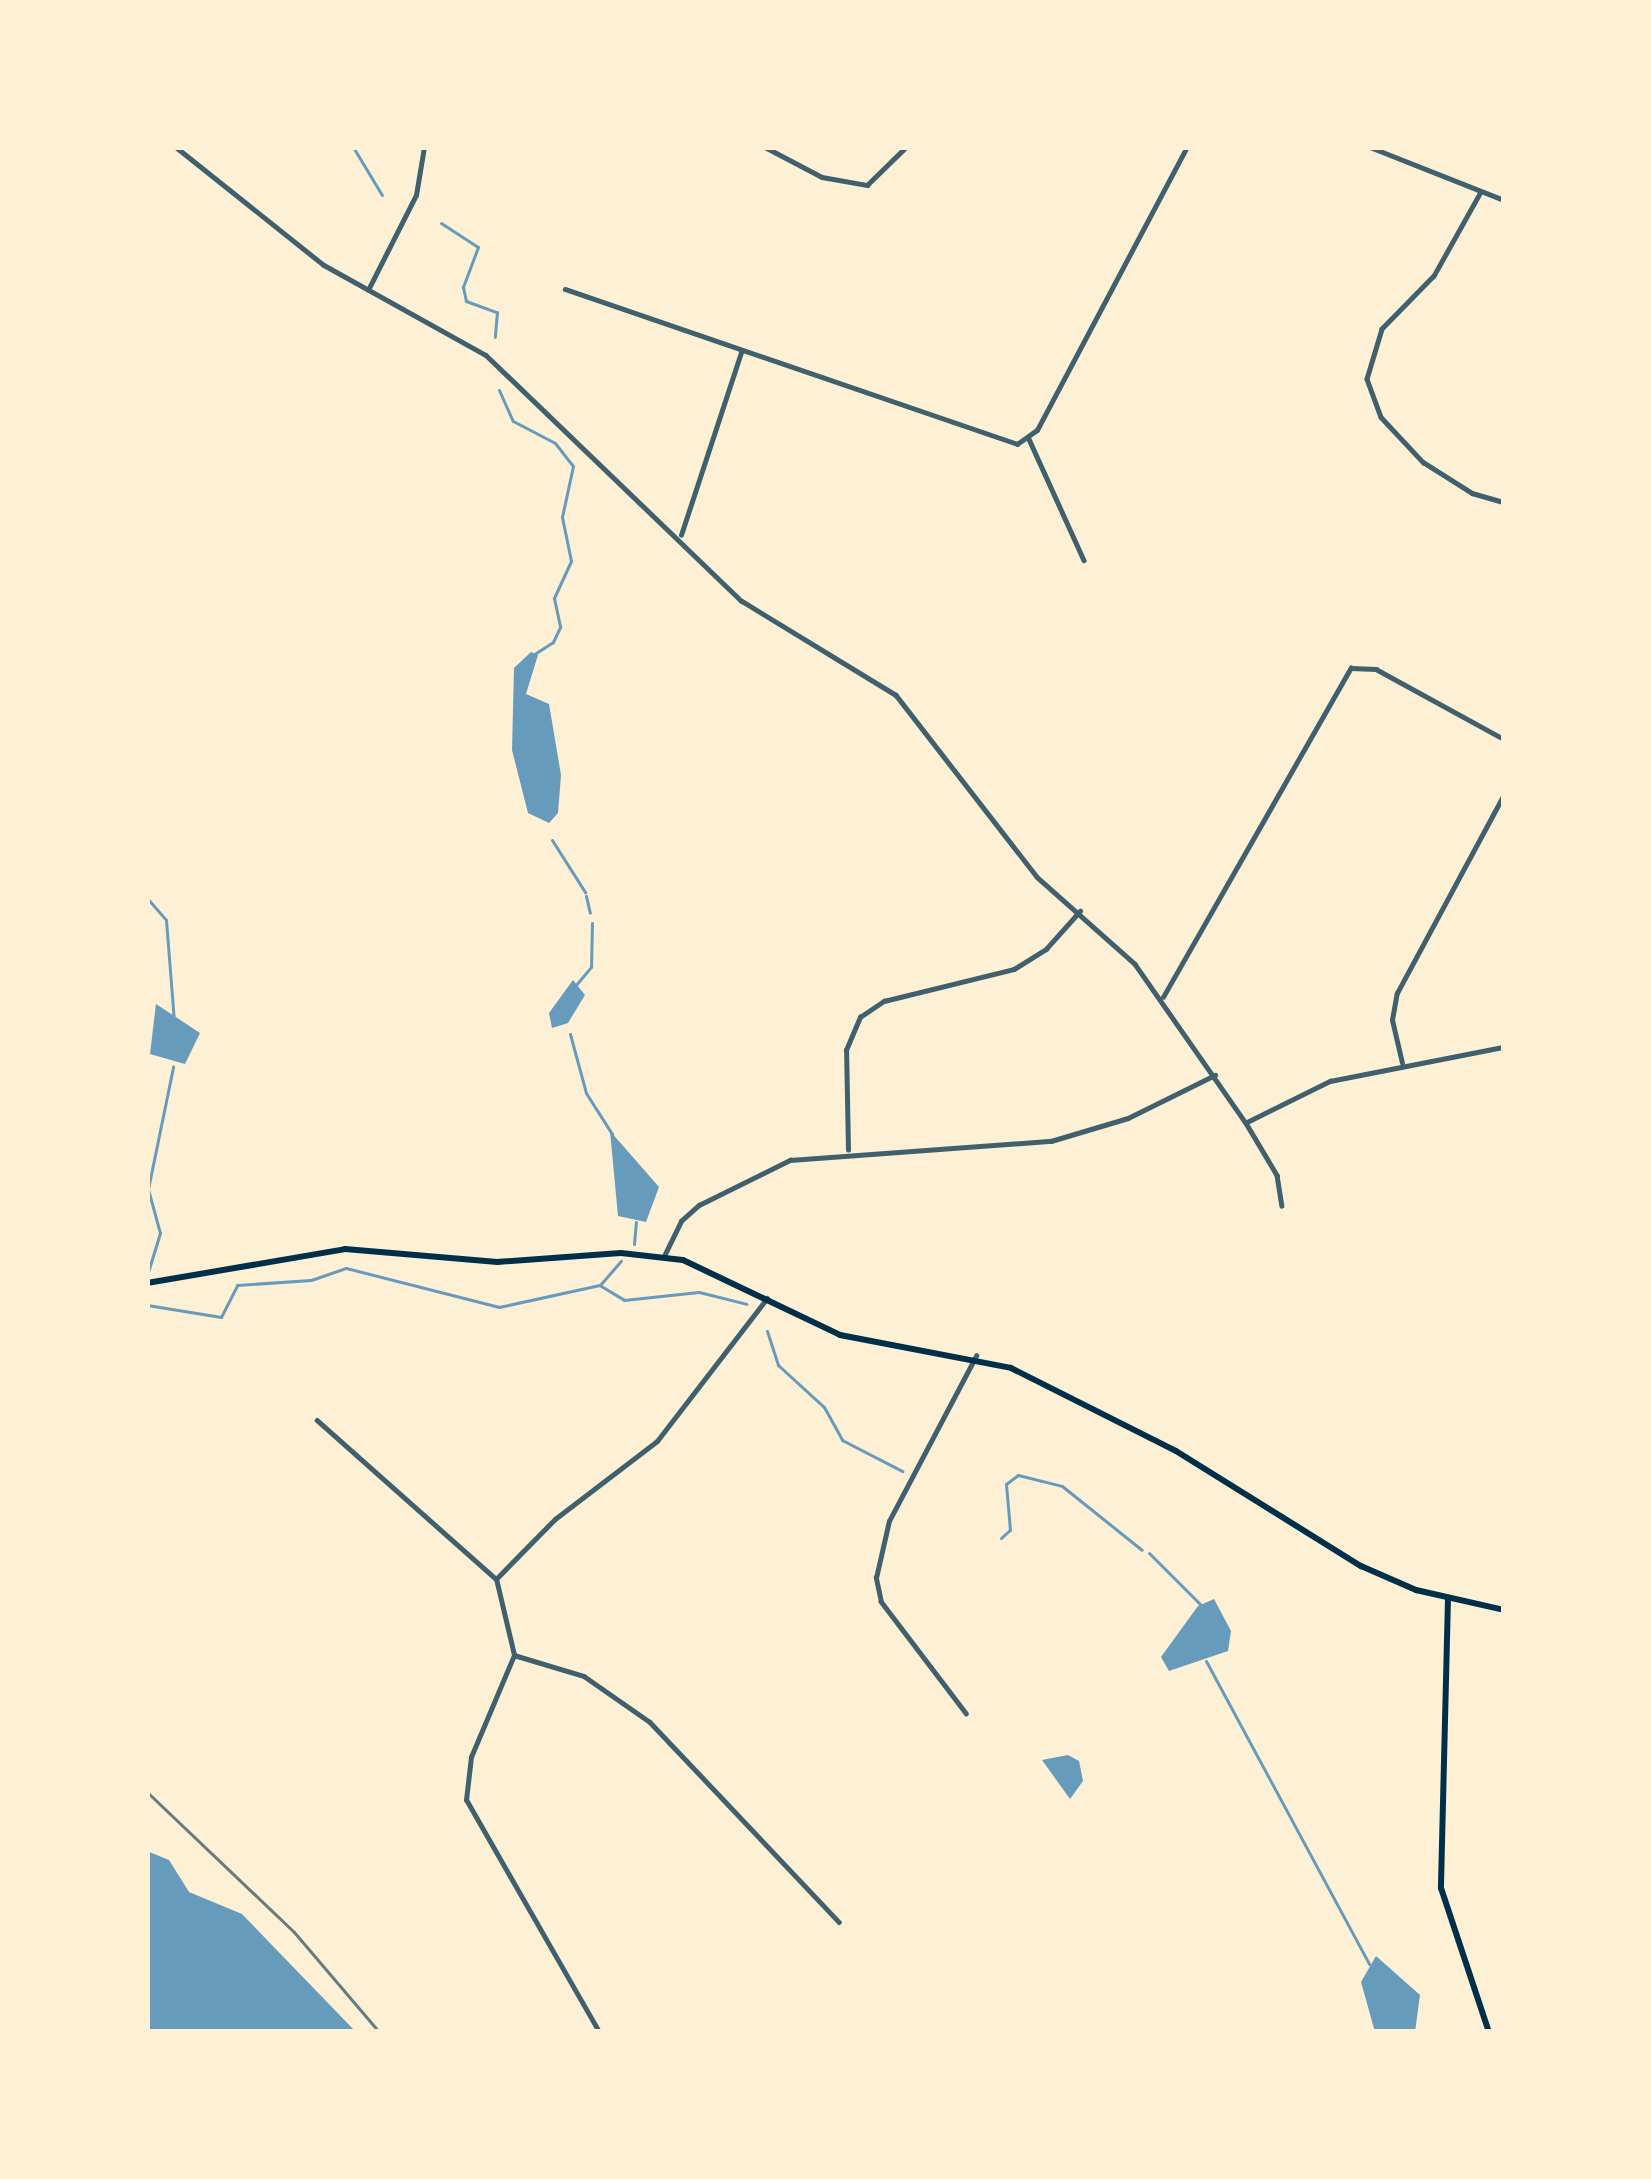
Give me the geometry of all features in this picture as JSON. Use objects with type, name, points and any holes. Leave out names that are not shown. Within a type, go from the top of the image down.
[{"type":"main road","points":[[147,1283],[325,1250],[497,1262],[664,1256],[767,1298],[840,1335],[976,1356],[1176,1451],[1361,1566],[1448,1598],[1504,1610]]},
{"type":"main road","points":[[1448,1598],[1441,1888],[1489,2032]]},
{"type":"street","points":[[176,147],[278,233],[368,290],[486,355],[681,535],[753,609],[883,683],[1037,878],[1118,942],[1246,1123],[1277,1175],[1282,1205]]},
{"type":"street","points":[[368,290],[416,195],[424,147]]},
{"type":"street","points":[[765,147],[822,177],[867,185],[905,147]]},
{"type":"street","points":[[1030,440],[1187,147]]},
{"type":"street","points":[[1370,147],[1504,200]]},
{"type":"street","points":[[1481,192],[1434,276],[1382,329],[1367,379],[1381,417],[1423,462],[1472,494],[1504,502]]},
{"type":"street","points":[[565,289],[998,444],[1030,440]]},
{"type":"street","points":[[681,535],[741,352]]},
{"type":"street","points":[[1030,440],[1084,560]]},
{"type":"street","points":[[1161,999],[1351,668],[1376,669],[1504,739]]},
{"type":"street","points":[[1402,1064],[1392,1020],[1397,993],[1504,794]]},
{"type":"street","points":[[848,1150],[846,1050],[860,1016],[884,1000],[1014,969],[1046,949],[1080,911]]},
{"type":"street","points":[[1246,1123],[1307,1088],[1402,1064],[1504,1047]]},
{"type":"street","points":[[664,1256],[681,1221],[737,1181],[848,1150],[1051,1141],[1128,1118],[1215,1075]]},
{"type":"street","points":[[496,1579],[555,1519],[657,1441],[767,1298]]},
{"type":"street","points":[[966,1714],[881,1602],[876,1578],[889,1522],[976,1356]]},
{"type":"street","points":[[317,1420],[496,1579],[514,1655],[471,1757],[466,1800],[599,2032]]},
{"type":"street","points":[[514,1655],[600,1684],[650,1722],[839,1922]]},
{"type":"water","points":[[531,652],[538,655],[526,694],[549,704],[561,775],[558,813],[549,823],[528,813],[512,750],[514,668]]},
{"type":"water","points":[[573,980],[585,995],[568,1023],[552,1028],[549,1013]]},
{"type":"water","points":[[156,1004],[200,1033],[185,1064],[150,1054]]},
{"type":"water","points":[[610,1131],[659,1187],[646,1222],[618,1216]]},
{"type":"water","points":[[1214,1599],[1231,1631],[1228,1651],[1169,1671],[1161,1657],[1198,1606]]},
{"type":"water","points":[[1068,1755],[1079,1761],[1083,1781],[1070,1799],[1042,1760]]},
{"type":"water","points":[[147,1851],[169,1860],[189,1892],[242,1914],[356,2032],[147,2032]]},
{"type":"water","points":[[1376,1956],[1420,1995],[1415,2032],[1375,2032],[1361,1982]]},
{"type":"waterway","points":[[353,147],[382,195]]},
{"type":"waterway","points":[[441,223],[478,247],[463,287],[466,301],[497,312],[495,337]]},
{"type":"waterway","points":[[499,390],[513,421],[555,443],[573,466],[562,517],[571,561],[554,598],[560,627],[553,642],[533,655]]},
{"type":"waterway","points":[[552,840],[585,892]]},
{"type":"waterway","points":[[586,896],[590,913]]},
{"type":"waterway","points":[[147,898],[166,920],[174,1021]]},
{"type":"waterway","points":[[575,986],[591,967],[592,923]]},
{"type":"waterway","points":[[570,1034],[586,1093],[612,1134]]},
{"type":"waterway","points":[[148,1272],[160,1233],[148,1189],[173,1067]]},
{"type":"waterway","points":[[634,1244],[636,1222]]},
{"type":"waterway","points":[[147,1305],[221,1317],[237,1285],[311,1280],[346,1268],[499,1307],[600,1285],[621,1261]]},
{"type":"waterway","points":[[601,1286],[624,1300],[699,1292],[747,1304]]},
{"type":"waterway","points":[[767,1331],[778,1365],[824,1407],[842,1440],[902,1471]]},
{"type":"waterway","points":[[1001,1538],[1010,1530],[1006,1484],[1018,1475],[1062,1486],[1142,1550]]},
{"type":"waterway","points":[[1149,1553],[1202,1606]]},
{"type":"waterway","points":[[1206,1661],[1369,1964]]},
{"type":"railway","points":[[147,1792],[294,1932],[379,2032]]}]
